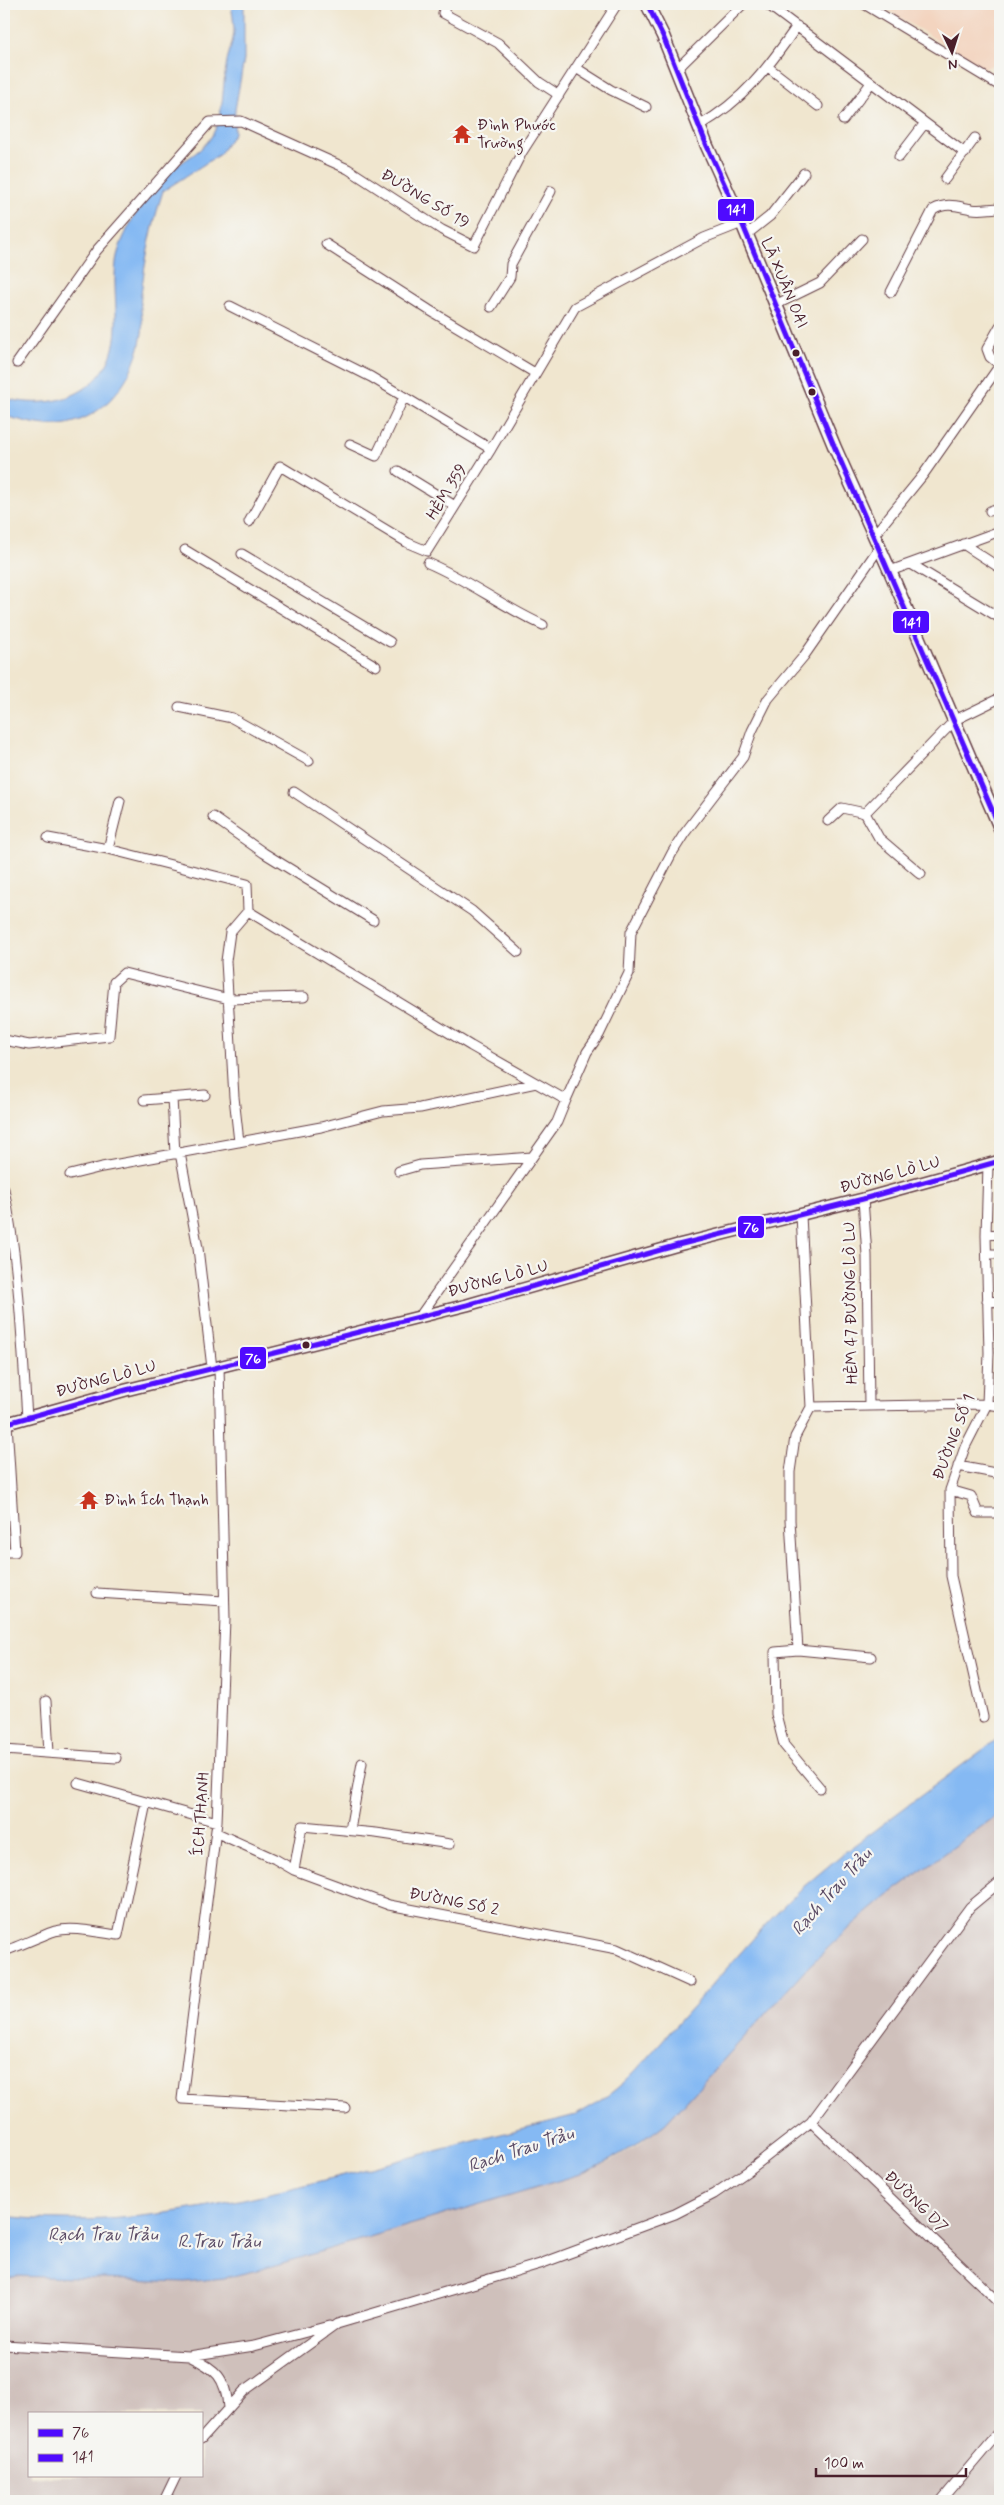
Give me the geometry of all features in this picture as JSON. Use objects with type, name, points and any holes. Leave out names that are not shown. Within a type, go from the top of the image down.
[{"type":"main road","name":"LÃ XUÂN OAI","points":[[646,4],[676,69],[775,305],[1000,828]]},
{"type":"street","points":[[446,4],[443,13],[498,43],[539,82],[559,96]]},
{"type":"street","name":"ĐƯỜNG SỐ 19","points":[[17,363],[97,250],[210,122],[241,121],[348,169],[442,230],[474,246],[522,152],[617,4]]},
{"type":"street","points":[[676,69],[743,4]]},
{"type":"street","points":[[767,4],[779,7],[797,26],[964,154]]},
{"type":"street","points":[[864,4],[1000,86]]},
{"type":"street","points":[[699,126],[722,113],[744,94],[768,67],[797,26]]},
{"type":"street","points":[[768,67],[818,106]]},
{"type":"street","points":[[576,68],[611,90],[646,107]]},
{"type":"street","points":[[843,120],[871,83]]},
{"type":"street","points":[[899,157],[925,123]]},
{"type":"street","points":[[945,179],[975,138]]},
{"type":"street","name":"HẺM 359","points":[[249,522],[280,466],[408,543],[427,551],[491,449],[575,308],[687,247],[744,229],[770,216],[804,173]]},
{"type":"street","points":[[491,307],[510,277],[511,264],[551,191]]},
{"type":"street","points":[[891,292],[933,210],[942,204],[973,209],[1000,208]]},
{"type":"street","points":[[775,305],[820,283],[862,239]]},
{"type":"street","points":[[326,244],[429,310],[535,373]]},
{"type":"street","points":[[230,306],[371,377],[491,449]]},
{"type":"street","points":[[874,534],[923,475],[1000,365],[990,357],[987,349],[1000,326]]},
{"type":"street","points":[[350,444],[376,456],[404,397]]},
{"type":"street","points":[[398,471],[455,506]]},
{"type":"street","points":[[990,511],[1000,507]]},
{"type":"street","points":[[890,570],[1000,531]]},
{"type":"street","points":[[963,544],[1000,568]]},
{"type":"street","points":[[420,1316],[558,1122],[587,1052],[599,1035],[629,973],[631,932],[672,853],[684,834],[743,757],[752,731],[768,699],[804,656],[879,548]]},
{"type":"street","points":[[185,550],[376,666]]},
{"type":"street","points":[[242,554],[390,642]]},
{"type":"street","points":[[428,562],[453,573],[522,616],[543,624]]},
{"type":"street","points":[[911,564],[1000,618]]},
{"type":"street","points":[[865,813],[955,720],[1000,698]]},
{"type":"street","points":[[179,708],[232,718],[309,761]]},
{"type":"street","points":[[294,792],[472,911],[518,952]]},
{"type":"street","points":[[108,849],[120,802]]},
{"type":"street","points":[[828,821],[842,808],[865,813],[879,838],[921,874]]},
{"type":"street","points":[[213,817],[264,853],[373,920]]},
{"type":"street","points":[[48,838],[108,849],[246,884],[248,911],[230,932],[226,960],[234,1097],[239,1142]]},
{"type":"street","points":[[248,911],[566,1100]]},
{"type":"street","points":[[4,1040],[29,1045],[110,1036],[114,982],[124,973],[229,999],[304,997]]},
{"type":"street","points":[[70,1175],[321,1128],[383,1111],[420,1108],[536,1082]]},
{"type":"street","points":[[144,1100],[205,1095]]},
{"type":"street","name":"ÍCH THẠNH","points":[[172,1098],[178,1154],[198,1248],[216,1367],[224,1601],[217,1822],[182,2099],[345,2108]]},
{"type":"street","points":[[399,1171],[420,1165],[532,1157]]},
{"type":"street","name":"ĐƯỜNG LÒ LU","points":[[5,1423],[216,1367],[420,1316],[678,1245],[863,1199],[1000,1160]]},
{"type":"street","name":"ĐƯỜNG SỐ 1","points":[[983,1717],[951,1576],[950,1490],[958,1466],[986,1404],[989,1353],[986,1235],[988,1164]]},
{"type":"street","points":[[4,1189],[27,1418]]},
{"type":"street","name":"HẺM 47 ĐƯỜNG LÒ LU","points":[[863,1199],[867,1255],[869,1406]]},
{"type":"street","points":[[798,1650],[790,1520],[790,1472],[795,1437],[811,1407],[801,1215]]},
{"type":"street","points":[[986,1235],[1000,1234]]},
{"type":"street","points":[[987,1254],[1000,1254]]},
{"type":"street","points":[[987,1301],[1000,1302]]},
{"type":"street","points":[[811,1407],[986,1404],[1000,1406]]},
{"type":"street","points":[[4,1552],[15,1552],[5,1423]]},
{"type":"street","points":[[958,1466],[995,1472]]},
{"type":"street","points":[[950,1490],[971,1496],[978,1513],[1000,1513]]},
{"type":"street","points":[[97,1593],[224,1601]]},
{"type":"street","points":[[820,1788],[784,1745],[776,1714],[775,1652],[798,1650],[870,1657]]},
{"type":"street","points":[[46,1701],[48,1753]]},
{"type":"street","points":[[4,1750],[116,1758]]},
{"type":"street","points":[[350,1830],[362,1763]]},
{"type":"street","points":[[78,1784],[217,1822]]},
{"type":"street","points":[[4,1951],[8,1951],[28,1940],[59,1930],[118,1934],[146,1803]]},
{"type":"street","points":[[294,1870],[302,1826],[350,1830],[450,1844]]},
{"type":"street","name":"ĐƯỜNG SỐ 2","points":[[216,1833],[275,1858],[294,1870],[389,1905],[617,1949],[690,1982]]},
{"type":"street","points":[[4,2345],[189,2356],[254,2346],[337,2324],[540,2264],[675,2214],[714,2194],[748,2171],[811,2122],[970,1907],[1000,1882]]},
{"type":"street","name":"ĐƯỜNG D7","points":[[811,2122],[1000,2303]]},
{"type":"street","points":[[202,2438],[244,2391],[337,2324]]},
{"type":"street","points":[[189,2356],[212,2366],[223,2381],[227,2393],[228,2408]]},
{"type":"street","points":[[941,2501],[1000,2431]]},
{"type":"street","points":[[164,2501],[175,2478]]},
{"type":"shaded area","points":[[878,4],[1000,4],[1000,61],[984,69]]},
{"type":"shaded area","points":[[1000,1813],[1000,2501],[4,2501],[4,2273],[17,2276],[185,2282],[224,2278],[262,2269],[581,2174],[612,2160],[638,2145],[665,2124],[810,1965],[849,1928],[891,1893]]},
{"type":"water","points":[[231,4],[241,4],[244,7],[244,59],[235,110],[234,133],[220,154],[163,191],[152,230],[145,269],[141,300],[142,333],[139,349],[126,380],[105,405],[91,415],[76,421],[60,425],[46,425],[4,416],[4,398],[17,401],[42,402],[54,401],[78,393],[98,377],[107,363],[113,349],[116,334],[115,272],[117,256],[125,234],[138,209],[155,186],[171,170],[209,140],[217,124],[222,105],[227,62],[234,35]]},
{"type":"water","name":"R.Trau Trảu","points":[[1000,1737],[1000,1813],[891,1893],[849,1928],[810,1965],[665,2124],[614,2157],[581,2174],[262,2269],[224,2278],[185,2282],[17,2276],[4,2280],[4,2216],[48,2220],[92,2220],[180,2211],[309,2184],[576,2115],[609,2095],[630,2076],[768,1922],[802,1888],[845,1852]]},
{"type":"transit line","name":"141","points":[[647,4],[663,36],[707,146],[742,223],[835,448],[1000,828]]},
{"type":"transit line","name":"76","points":[[4,1424],[126,1390],[467,1305],[678,1245],[863,1199],[1000,1161]]},
{"type":"place","name":"Đình Phước Trường","points":[[462,134]]},
{"type":"place","name":"Đình Ích Thạnh","points":[[89,1500]]},
{"type":"water label","name":"Rạch Trau Trảu","points":[[832,1892]]},
{"type":"water label","name":"Rạch Trau Trảu","points":[[521,2150]]},
{"type":"water label","name":"Rạch Trau Trảu","points":[[103,2235]]}]
